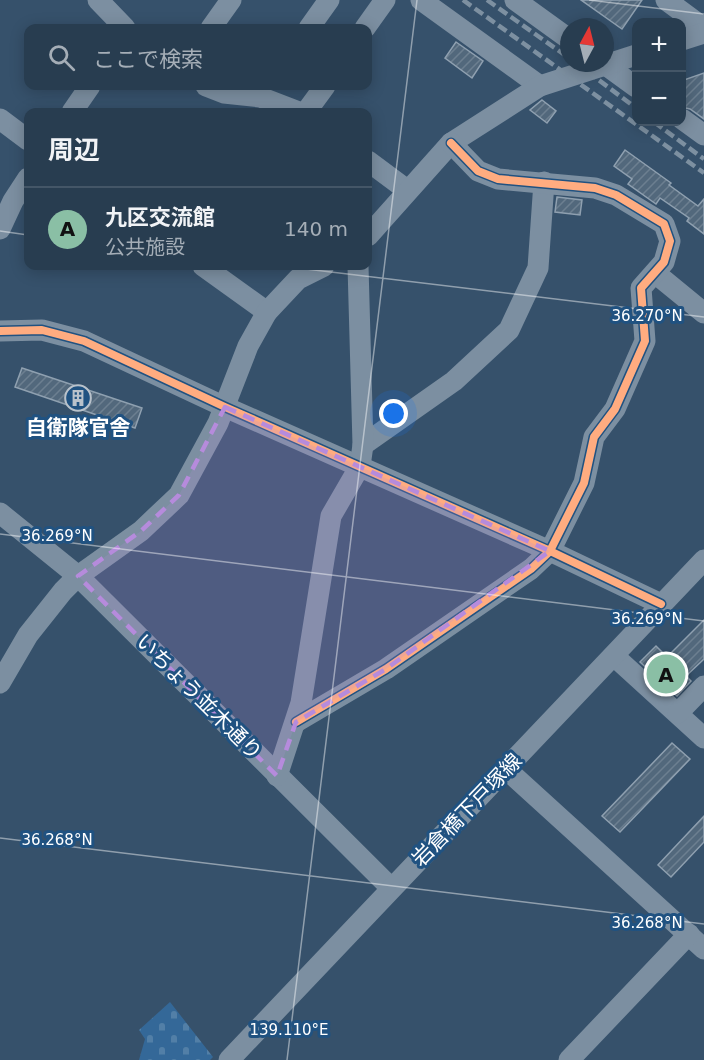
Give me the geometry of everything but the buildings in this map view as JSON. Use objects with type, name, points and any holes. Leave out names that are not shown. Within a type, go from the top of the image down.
[{"type":"street","points":[[98,0],[121,24]]},
{"type":"street","points":[[214,24],[231,0]]},
{"type":"street","points":[[312,24],[329,0]]},
{"type":"street","points":[[368,24],[385,0]]},
{"type":"street","points":[[421,0],[540,86]]},
{"type":"street","points":[[515,0],[560,32]]},
{"type":"street","points":[[666,0],[704,28]]},
{"type":"street","points":[[686,38],[704,33]]},
{"type":"street","points":[[614,61],[632,56]]},
{"type":"street","points":[[614,71],[632,84]]},
{"type":"street","points":[[372,231],[451,143],[540,86],[581,72]]},
{"type":"street","points":[[75,108],[87,90]]},
{"type":"street","points":[[216,90],[224,93],[264,91],[292,108]]},
{"type":"street","points":[[309,108],[322,90]]},
{"type":"street","points":[[0,118],[24,137]]},
{"type":"street","points":[[686,122],[704,135]]},
{"type":"street","points":[[296,722],[386,669],[531,569],[550,551],[585,483],[594,437],[615,409],[645,341],[640,288],[664,262],[670,241],[664,224],[616,195],[595,188],[498,179],[478,171],[451,143]]},
{"type":"street","points":[[372,164],[407,190]]},
{"type":"street","points":[[363,445],[454,381],[509,330],[538,268],[544,182]]},
{"type":"street","points":[[0,230],[13,201],[24,184]]},
{"type":"street","points":[[209,270],[267,312]]},
{"type":"street","points":[[0,683],[28,635],[63,591],[78,576],[141,531],[178,495],[225,407],[248,346],[267,312],[298,279],[316,270]]},
{"type":"street","points":[[277,776],[302,703],[332,516],[360,466],[363,445],[358,270]]},
{"type":"street","points":[[655,273],[704,314]]},
{"type":"street","points":[[0,331],[42,330],[84,341],[225,407],[550,551],[661,604]]},
{"type":"street","name":"いちょう並木通り","points":[[0,513],[78,576],[391,888]]},
{"type":"street","name":"岩倉橋下戸塚線","points":[[229,1060],[704,560]]},
{"type":"street","points":[[614,656],[704,738]]},
{"type":"street","points":[[678,713],[704,686]]},
{"type":"street","points":[[506,769],[696,941],[569,1060]]},
{"type":"highlighted area","points":[[225,407],[550,551],[386,669],[296,722],[277,776],[78,576],[141,531],[179,495]]},
{"type":"green space","points":[[170,1002],[213,1057],[210,1060],[139,1060],[145,1039],[139,1030]]},
{"type":"railway","points":[[463,0],[704,173]]},
{"type":"railway","points":[[487,0],[560,52]]},
{"type":"railway","points":[[588,72],[632,105]]},
{"type":"railway","points":[[659,126],[704,159]]},
{"type":"cycle path","points":[[296,722],[386,669],[531,569],[550,551],[584,483],[594,437],[615,409],[645,341],[641,288],[664,262],[670,241],[664,224],[616,195],[595,188],[498,179],[478,171],[451,143]]},
{"type":"cycle path","points":[[0,331],[42,330],[84,341],[225,407],[550,551],[661,604]]},
{"type":"place","name":"自衛隊官舎","points":[[78,398]]},
{"type":"place","name":"九区交流館","points":[[666,674]]}]
